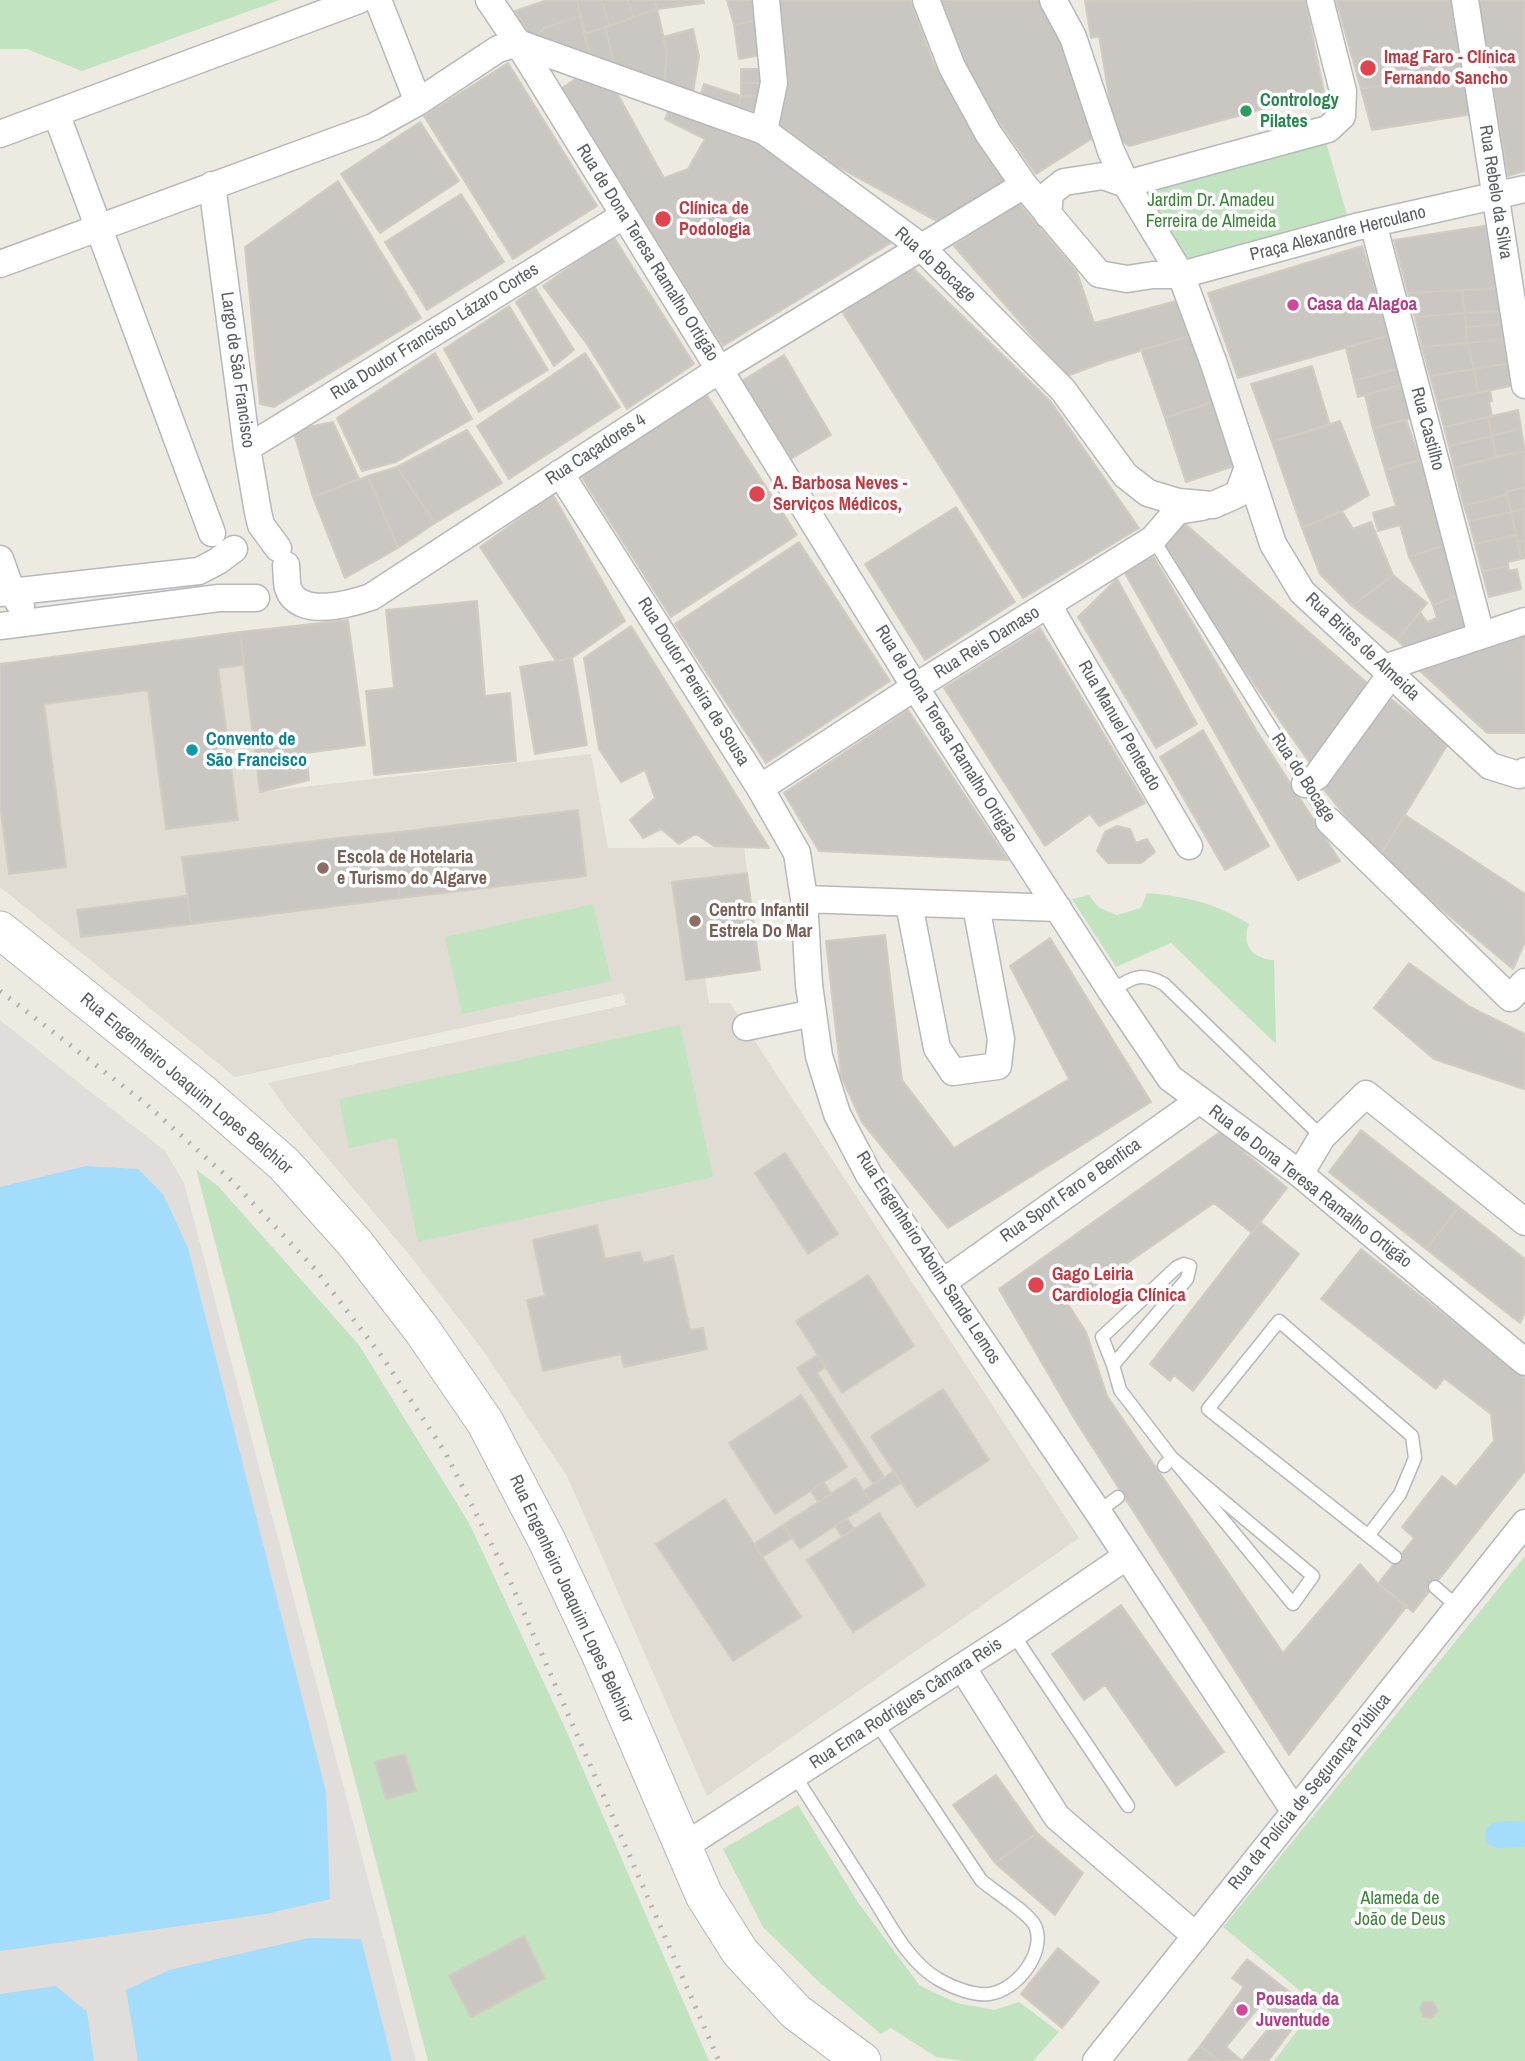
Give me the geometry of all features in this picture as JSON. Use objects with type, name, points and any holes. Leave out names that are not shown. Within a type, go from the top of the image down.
[{"type":"street","points":[[0,134],[359,0]]},
{"type":"street","points":[[378,0],[418,102]]},
{"type":"street","name":"Rua de Dona Teresa Ramalho Ortigão","points":[[489,0],[544,84],[915,687],[1170,1078],[1300,1174],[1525,1362]]},
{"type":"street","points":[[764,131],[775,83],[766,0]]},
{"type":"street","name":"Praça Alexandre Herculano","points":[[926,0],[952,67],[988,133],[1024,185],[1099,274],[1127,279],[1181,275],[1373,223],[1525,189]]},
{"type":"street","points":[[1053,0],[1073,37],[1111,151],[1126,184],[1181,275]]},
{"type":"street","points":[[1048,215],[1050,192],[1064,182],[1103,176],[1126,184],[1328,129],[1342,116],[1343,91],[1320,0]]},
{"type":"street","name":"Rua Rebelo da Silva","points":[[1465,0],[1525,384]]},
{"type":"street","points":[[0,264],[373,127],[418,102],[498,49],[518,43]]},
{"type":"street","name":"Rua do Bocage","points":[[518,43],[764,131],[920,246],[1063,390],[1125,475],[1148,493],[1178,502],[1213,505]]},
{"type":"street","points":[[544,84],[572,62]]},
{"type":"street","points":[[56,113],[212,533]]},
{"type":"street","name":"Largo de São Francisco","points":[[212,185],[247,448],[261,526],[282,557]]},
{"type":"street","name":"Rua Caçadores 4","points":[[282,557],[289,590],[302,603],[319,607],[341,606],[371,597],[719,370],[1024,185]]},
{"type":"street","name":"Rua Doutor Francisco Lázaro Cortes","points":[[247,448],[623,216]]},
{"type":"street","name":"Rua Castilho","points":[[1373,223],[1481,635]]},
{"type":"street","points":[[1148,276],[1159,260],[1159,239]]},
{"type":"street","name":"Rua Brites de Almeida","points":[[1181,275],[1214,364],[1273,544],[1302,592],[1490,766],[1522,773]]},
{"type":"street","points":[[1213,505],[1238,494],[1248,467]]},
{"type":"street","name":"Rua Doutor Pereira de Sousa","points":[[560,473],[760,788],[797,853],[803,899]]},
{"type":"street","name":"Rua Reis Damaso","points":[[760,788],[915,687],[1153,539],[1177,512],[1213,505]]},
{"type":"street","points":[[0,626],[219,598],[256,598],[275,592],[285,575],[282,557],[262,539],[239,545],[199,571],[6,592]]},
{"type":"street","points":[[239,545],[229,557],[226,566],[231,585],[246,597],[256,598]]},
{"type":"street","points":[[0,559],[12,608],[0,620]]},
{"type":"street","points":[[6,592],[31,614],[53,619]]},
{"type":"street","name":"Rua Manuel Penteado","points":[[1048,605],[1189,846]]},
{"type":"street","points":[[1306,784],[1317,776],[1387,671],[1525,621]]},
{"type":"street","name":"Rua do Bocage","points":[[1329,821],[1510,998],[1525,982]]},
{"type":"street","points":[[803,899],[1058,908]]},
{"type":"street","name":"Rua Engenheiro Aboim Sande Lemos","points":[[803,899],[819,1056],[836,1114],[869,1175],[942,1283],[1108,1504],[1121,1548]]},
{"type":"street","points":[[909,904],[937,1048],[953,1073],[998,1066],[1001,1039],[976,906]]},
{"type":"street","name":"Rua Engenheiro Joaquim Lopes Belchior","points":[[0,930],[141,1043],[284,1164],[354,1241],[422,1330],[485,1422],[547,1541],[601,1656],[704,1895],[740,1952],[796,2012],[862,2061]]},
{"type":"street","points":[[746,1027],[813,1013]]},
{"type":"street","points":[[1300,1174],[1322,1137],[1366,1094],[1525,1222]]},
{"type":"street","name":"Rua Sport Faro e Benfica","points":[[942,1283],[1200,1100]]},
{"type":"street","name":"Rua da Polícia de Segurança Pública","points":[[1096,2061],[1525,1523]]},
{"type":"street","points":[[1121,1548],[1295,1812]]},
{"type":"street","name":"Rua Ema Rodrigues Câmara Reis","points":[[683,1847],[1013,1634],[1121,1548]]},
{"type":"street","points":[[961,1667],[1057,1817],[1196,1936]]},
{"type":"lane","points":[[212,533],[222,544],[239,545]]},
{"type":"lane","name":"Rua do Bocage","points":[[1153,539],[1329,821]]},
{"type":"lane","points":[[1111,991],[1133,978],[1149,976],[1164,984],[1322,1137]]},
{"type":"lane","points":[[1112,1365],[1187,1279],[1190,1266],[1177,1266],[1102,1337],[1120,1390],[1168,1462],[1293,1604],[1313,1576],[1168,1462]]},
{"type":"lane","points":[[1368,1536],[1400,1494],[1415,1458],[1412,1436],[1279,1321],[1209,1409],[1368,1536],[1395,1557]]},
{"type":"lane","points":[[1436,1587],[1458,1607]]},
{"type":"lane","points":[[1013,1634],[1128,1806]]},
{"type":"lane","points":[[795,1776],[911,1956],[938,1979],[965,1991],[989,1994],[1010,1986],[1032,1961],[1038,1944],[1036,1927],[1025,1912],[998,1895],[981,1880],[876,1722]]},
{"type":"shaded area","points":[[240,632],[260,792],[591,754],[608,848],[744,847],[760,970],[705,978],[709,1003],[730,1003],[1079,1538],[707,1796],[567,1476],[482,1349],[412,1258],[288,1111],[268,1083],[626,1005],[623,993],[235,1077],[0,887],[0,668]]},
{"type":"shaded area","points":[[0,1020],[165,1151],[184,1183],[416,2061],[0,2061]]},
{"type":"green space","points":[[0,0],[280,0],[82,71],[27,49],[0,49]]},
{"type":"green space","name":"Jardim Dr. Amadeu Ferreira de Almeida","points":[[1326,142],[1347,215],[1181,260],[1141,188]]},
{"type":"green space","points":[[1147,893],[1200,902],[1223,910],[1249,924],[1246,938],[1250,949],[1260,957],[1274,960],[1276,1044],[1171,943],[1116,967],[1072,899],[1089,895],[1098,907],[1117,915],[1141,908]]},
{"type":"green space","points":[[593,904],[611,981],[462,1014],[445,937]]},
{"type":"green space","points":[[680,1025],[713,1177],[418,1242],[396,1138],[349,1148],[339,1099]]},
{"type":"green space","points":[[196,1169],[219,1187],[359,1345],[469,1523],[566,1730],[709,2061],[428,2061]]},
{"type":"green space","name":"Alameda de João de Deus","points":[[1525,1556],[1525,2061],[1274,2061],[1317,2005],[1223,1927]]},
{"type":"green space","points":[[798,1805],[857,1901],[920,1986],[957,2003],[994,2010],[1019,2002],[1059,2032],[1033,2061],[964,2061],[936,2057],[891,2028],[881,2034],[819,1982],[763,1927],[723,1849]]},
{"type":"water","points":[[86,1166],[138,1169],[163,1194],[188,1248],[326,1792],[330,1899],[266,1914],[0,1951],[0,1187]]},
{"type":"water","points":[[309,1938],[361,1939],[392,2061],[138,2061],[126,1990],[169,1970]]},
{"type":"water","points":[[56,1986],[87,2012],[94,2061],[0,2061],[0,1994]]},
{"type":"building","points":[[547,0],[577,0],[580,16],[544,28],[534,41],[515,11]]},
{"type":"building","points":[[577,0],[602,0],[609,26],[585,34]]},
{"type":"building","points":[[602,0],[628,0],[633,17],[609,26]]},
{"type":"building","points":[[628,0],[655,0],[657,9],[633,17]]},
{"type":"building","points":[[655,0],[703,0],[704,3],[657,9]]},
{"type":"building","points":[[727,0],[759,0],[763,19],[734,25]]},
{"type":"building","points":[[772,0],[910,0],[933,62],[1007,179],[944,225],[837,166],[775,121]]},
{"type":"building","points":[[939,0],[1043,0],[1052,16],[1096,136],[1036,174],[978,92]]},
{"type":"building","points":[[1305,0],[1324,92],[1129,146],[1116,137],[1099,36],[1091,38],[1085,1]]},
{"type":"building","points":[[1336,0],[1458,0],[1468,71],[1361,89]]},
{"type":"building","points":[[1478,0],[1525,0],[1525,171],[1508,176]]},
{"type":"building","points":[[657,9],[667,52],[664,83],[615,67],[605,27]]},
{"type":"building","points":[[580,16],[590,59],[534,41],[544,28]]},
{"type":"building","points":[[763,19],[766,54],[739,59],[734,25]]},
{"type":"building","points":[[605,27],[615,67],[590,59],[585,34]]},
{"type":"building","points":[[693,29],[699,57],[693,92],[664,83],[667,52],[663,37]]},
{"type":"building","points":[[508,63],[597,206],[513,259],[424,116]]},
{"type":"building","points":[[741,69],[766,69],[765,83],[741,83]]},
{"type":"building","points":[[1468,71],[1473,114],[1372,130],[1361,89]]},
{"type":"building","points":[[585,72],[613,86],[664,178],[688,169],[705,139],[665,119],[671,105],[749,136],[894,241],[723,346],[561,89]]},
{"type":"building","points":[[741,83],[765,83],[765,96],[741,96]]},
{"type":"building","points":[[704,84],[741,96],[738,106],[701,94]]},
{"type":"building","points":[[741,96],[765,96],[763,114],[738,106]]},
{"type":"building","points":[[420,122],[459,181],[380,233],[341,174]]},
{"type":"building","points":[[338,181],[421,318],[274,407],[260,404],[245,247]]},
{"type":"building","points":[[461,194],[504,262],[427,310],[385,242]]},
{"type":"building","points":[[1019,203],[1077,272],[1094,323],[1176,301],[1188,336],[1067,376],[954,246]]},
{"type":"building","points":[[1490,225],[1500,288],[1408,293],[1394,240]]},
{"type":"building","points":[[613,236],[694,364],[627,409],[587,344],[543,286]]},
{"type":"building","points":[[1362,246],[1390,335],[1238,378],[1208,293]]},
{"type":"building","points":[[904,270],[915,270],[1051,402],[1139,528],[1023,598],[843,313]]},
{"type":"building","points":[[535,288],[574,350],[554,366],[516,302]]},
{"type":"building","points":[[1500,288],[1503,311],[1465,313],[1462,290]]},
{"type":"building","points":[[1462,290],[1465,313],[1415,317],[1408,293]]},
{"type":"building","points":[[509,306],[548,370],[479,412],[444,349]]},
{"type":"building","points":[[1503,311],[1505,324],[1466,327],[1465,313]]},
{"type":"building","points":[[1465,313],[1467,343],[1422,347],[1415,317]]},
{"type":"building","points":[[1505,324],[1507,339],[1467,343],[1466,327]]},
{"type":"building","points":[[1193,335],[1215,401],[1165,418],[1141,350]]},
{"type":"building","points":[[1390,335],[1400,368],[1354,381],[1346,348]]},
{"type":"building","points":[[1507,339],[1511,363],[1474,369],[1467,343]]},
{"type":"building","points":[[1467,343],[1474,369],[1430,376],[1422,347]]},
{"type":"building","points":[[435,353],[472,419],[396,462],[362,471],[337,418]]},
{"type":"building","points":[[585,353],[620,407],[509,479],[477,426]]},
{"type":"building","points":[[784,355],[831,435],[791,459],[740,382]]},
{"type":"building","points":[[1511,363],[1515,385],[1478,393],[1474,369]]},
{"type":"building","points":[[1312,366],[1330,425],[1272,442],[1251,384]]},
{"type":"building","points":[[1400,368],[1404,384],[1358,397],[1354,381]]},
{"type":"building","points":[[1474,369],[1478,393],[1437,401],[1430,376]]},
{"type":"building","points":[[1404,384],[1414,417],[1373,429],[1365,395]]},
{"type":"building","points":[[1490,390],[1492,416],[1444,427],[1437,401]]},
{"type":"building","points":[[706,394],[797,535],[671,617],[581,476]]},
{"type":"building","points":[[1215,401],[1237,465],[1186,482],[1165,418]]},
{"type":"building","points":[[1518,410],[1521,428],[1492,436],[1488,417]]},
{"type":"building","points":[[1488,417],[1492,436],[1449,446],[1444,427]]},
{"type":"building","points":[[1406,419],[1420,460],[1385,470],[1373,429]]},
{"type":"building","points":[[1340,421],[1369,495],[1342,511],[1302,528],[1272,442]]},
{"type":"building","points":[[333,422],[359,479],[313,497],[293,430]]},
{"type":"building","points":[[1521,428],[1525,451],[1496,457],[1492,436]]},
{"type":"building","points":[[467,430],[502,483],[435,523],[397,467]]},
{"type":"building","points":[[1492,436],[1496,457],[1454,468],[1449,446]]},
{"type":"building","points":[[1525,451],[1525,487],[1464,506],[1454,468]]},
{"type":"building","points":[[1420,460],[1446,545],[1409,557],[1400,525],[1378,531],[1373,513],[1396,506],[1385,470]]},
{"type":"building","points":[[397,467],[435,523],[398,548],[368,476]]},
{"type":"building","points":[[368,476],[398,548],[345,578],[313,497]]},
{"type":"building","points":[[1525,487],[1525,509],[1511,512],[1506,492]]},
{"type":"building","points":[[553,495],[625,621],[572,658],[556,661],[480,547]]},
{"type":"building","points":[[1506,495],[1511,512],[1469,521],[1464,506]]},
{"type":"building","points":[[956,507],[1015,602],[925,660],[865,564]]},
{"type":"building","points":[[1525,509],[1525,541],[1518,542],[1511,512]]},
{"type":"building","points":[[1342,511],[1353,529],[1371,522],[1393,575],[1352,606],[1320,574],[1302,528]]},
{"type":"building","points":[[1511,512],[1516,535],[1475,544],[1469,521]]},
{"type":"building","points":[[1183,522],[1374,689],[1315,770],[1158,548]]},
{"type":"building","points":[[1516,535],[1521,559],[1508,562],[1508,566],[1482,571],[1475,544]]},
{"type":"building","points":[[1525,541],[1525,558],[1521,559],[1518,542]]},
{"type":"building","points":[[799,542],[890,681],[766,763],[675,624]]},
{"type":"building","points":[[1446,545],[1461,594],[1433,605],[1409,557]]},
{"type":"building","points":[[1153,556],[1256,730],[1340,861],[1298,880],[1125,573]]},
{"type":"building","points":[[1508,566],[1509,571],[1517,569],[1521,589],[1489,597],[1482,571]]},
{"type":"building","points":[[1393,575],[1427,603],[1397,640],[1352,606]]},
{"type":"building","points":[[1117,579],[1197,724],[1156,748],[1078,617]]},
{"type":"building","points":[[1461,594],[1473,634],[1411,653],[1397,640],[1420,612],[1427,622],[1437,618],[1433,605]]},
{"type":"building","points":[[477,601],[485,696],[510,693],[516,761],[374,775],[366,691],[394,688],[386,610]]},
{"type":"building","points":[[348,620],[365,745],[306,753],[309,780],[260,792],[240,632]]},
{"type":"building","points":[[631,626],[769,848],[714,846],[696,834],[679,844],[661,829],[643,838],[630,820],[655,798],[645,770],[621,782],[599,749],[584,658]]},
{"type":"building","points":[[1040,628],[1145,803],[1099,826],[1090,814],[1045,846],[944,688]]},
{"type":"building","name":"Convento de São Francisco","points":[[240,632],[244,665],[218,668],[238,820],[166,829],[148,690],[44,704],[66,867],[9,874],[0,804],[0,664]]},
{"type":"building","points":[[1525,632],[1525,733],[1487,733],[1417,668]]},
{"type":"building","points":[[572,658],[587,745],[535,754],[520,667]]},
{"type":"building","points":[[1382,692],[1448,744],[1379,857],[1318,782]]},
{"type":"building","points":[[908,710],[1008,860],[819,851],[784,793]]},
{"type":"building","points":[[1203,730],[1269,846],[1225,870],[1160,757]]},
{"type":"building","points":[[578,810],[586,876],[400,898],[392,833]]},
{"type":"building","points":[[1405,815],[1525,894],[1525,942],[1513,969],[1379,857]]},
{"type":"building","points":[[1117,826],[1130,829],[1136,843],[1147,839],[1155,852],[1141,863],[1108,863],[1097,851],[1105,832]]},
{"type":"building","points":[[392,833],[394,853],[342,859],[339,838]]},
{"type":"building","points":[[339,838],[342,859],[394,853],[400,898],[191,924],[182,857]]},
{"type":"building","name":"Centro Infantil Estrela Do Mar","points":[[747,873],[760,970],[686,980],[672,882]]},
{"type":"building","points":[[187,896],[191,924],[81,937],[77,910]]},
{"type":"building","points":[[885,935],[902,1080],[954,1148],[1069,1079],[1010,966],[1050,938],[1151,1102],[948,1228],[862,1122],[841,1076],[826,941]]},
{"type":"building","points":[[1409,963],[1470,1007],[1525,1034],[1524,1089],[1434,1059],[1374,1008]]},
{"type":"building","points":[[1361,1130],[1459,1207],[1426,1249],[1329,1172]]},
{"type":"building","points":[[1220,1132],[1287,1188],[1252,1233],[1214,1203],[1068,1304],[1086,1332],[1107,1396],[1283,1653],[1360,1564],[1378,1584],[1407,1606],[1289,1755],[1074,1418],[999,1289]]},
{"type":"building","points":[[785,1153],[838,1234],[808,1254],[755,1173]]},
{"type":"building","points":[[1459,1207],[1525,1259],[1525,1313],[1520,1323],[1426,1249]]},
{"type":"building","points":[[1260,1222],[1299,1254],[1193,1391],[1174,1375],[1170,1381],[1150,1364]]},
{"type":"building","points":[[597,1225],[605,1259],[640,1252],[643,1263],[673,1256],[690,1330],[703,1328],[707,1349],[624,1367],[621,1354],[543,1371],[527,1300],[545,1296],[533,1240]]},
{"type":"building","points":[[1361,1249],[1525,1379],[1525,1471],[1413,1612],[1378,1584],[1414,1538],[1402,1527],[1442,1476],[1456,1487],[1494,1441],[1491,1414],[1444,1378],[1436,1389],[1321,1299]]},
{"type":"building","points":[[868,1275],[914,1346],[842,1393],[796,1321]]},
{"type":"building","points":[[818,1355],[825,1367],[817,1373],[884,1477],[873,1484],[797,1368]]},
{"type":"building","points":[[943,1389],[989,1460],[917,1507],[871,1436]]},
{"type":"building","points":[[801,1395],[847,1467],[775,1514],[729,1443]]},
{"type":"building","points":[[894,1471],[901,1483],[871,1502],[863,1491]]},
{"type":"building","points":[[855,1478],[871,1502],[800,1549],[783,1525]]},
{"type":"building","points":[[824,1482],[831,1494],[818,1502],[811,1491]]},
{"type":"building","points":[[725,1499],[801,1617],[733,1661],[656,1544]]},
{"type":"building","points":[[879,1513],[925,1585],[853,1632],[807,1560]]},
{"type":"building","points":[[847,1518],[854,1529],[842,1537],[835,1526]]},
{"type":"building","points":[[783,1525],[792,1538],[762,1557],[754,1544]]},
{"type":"building","points":[[1121,1605],[1224,1752],[1176,1786],[1105,1685],[1084,1700],[1052,1654]]},
{"type":"building","points":[[405,1754],[416,1791],[386,1799],[375,1762]]},
{"type":"building","points":[[996,1775],[1037,1833],[995,1863],[953,1805]]},
{"type":"building","points":[[1037,1833],[1083,1873],[1055,1915],[995,1863]]},
{"type":"building","points":[[524,1936],[545,1978],[471,2017],[449,1976]]},
{"type":"building","points":[[1058,1948],[1099,1982],[1062,2028],[1021,1994]]},
{"type":"building","name":"Pousada da Juventude","points":[[1247,1959],[1304,2003],[1290,2021],[1295,2025],[1268,2061],[1242,2061],[1219,2061],[1200,2046],[1244,1987],[1232,1978]],"holes":[[[1262,2003],[1278,2017],[1242,2061],[1226,2047]]]},
{"type":"building","points":[[1423,2002],[1433,2002],[1438,2011],[1431,2018],[1423,2017],[1420,2008]]},
{"type":"building","points":[[1200,2046],[1219,2061],[1188,2061]]},
{"type":"waterway","points":[[1498,1835],[1520,1834]]},
{"type":"railway","points":[[0,991],[145,1103],[233,1182],[315,1269],[383,1358],[445,1452],[510,1581],[719,2061]]},
{"type":"place","name":"Imag Faro - Clínica Fernando Sancho","points":[[1368,68]]},
{"type":"place","name":"Contrology Pilates","points":[[1246,111]]},
{"type":"place","name":"Clínica de Podologia","points":[[663,219]]},
{"type":"place","name":"Casa da Alagoa","points":[[1293,305]]},
{"type":"place","name":"A. Barbosa Neves - Serviços Médicos,","points":[[757,494]]},
{"type":"place","name":"Convento de São Francisco","points":[[192,750]]},
{"type":"place","name":"Escola de Hotelaria e Turismo do Algarve","points":[[323,868]]},
{"type":"place","name":"Centro Infantil Estrela Do Mar","points":[[695,921]]},
{"type":"place","name":"Gago Leiria Cardiologia Clínica","points":[[1036,1285]]},
{"type":"place","name":"Pousada da Juventude","points":[[1242,2010]]}]
